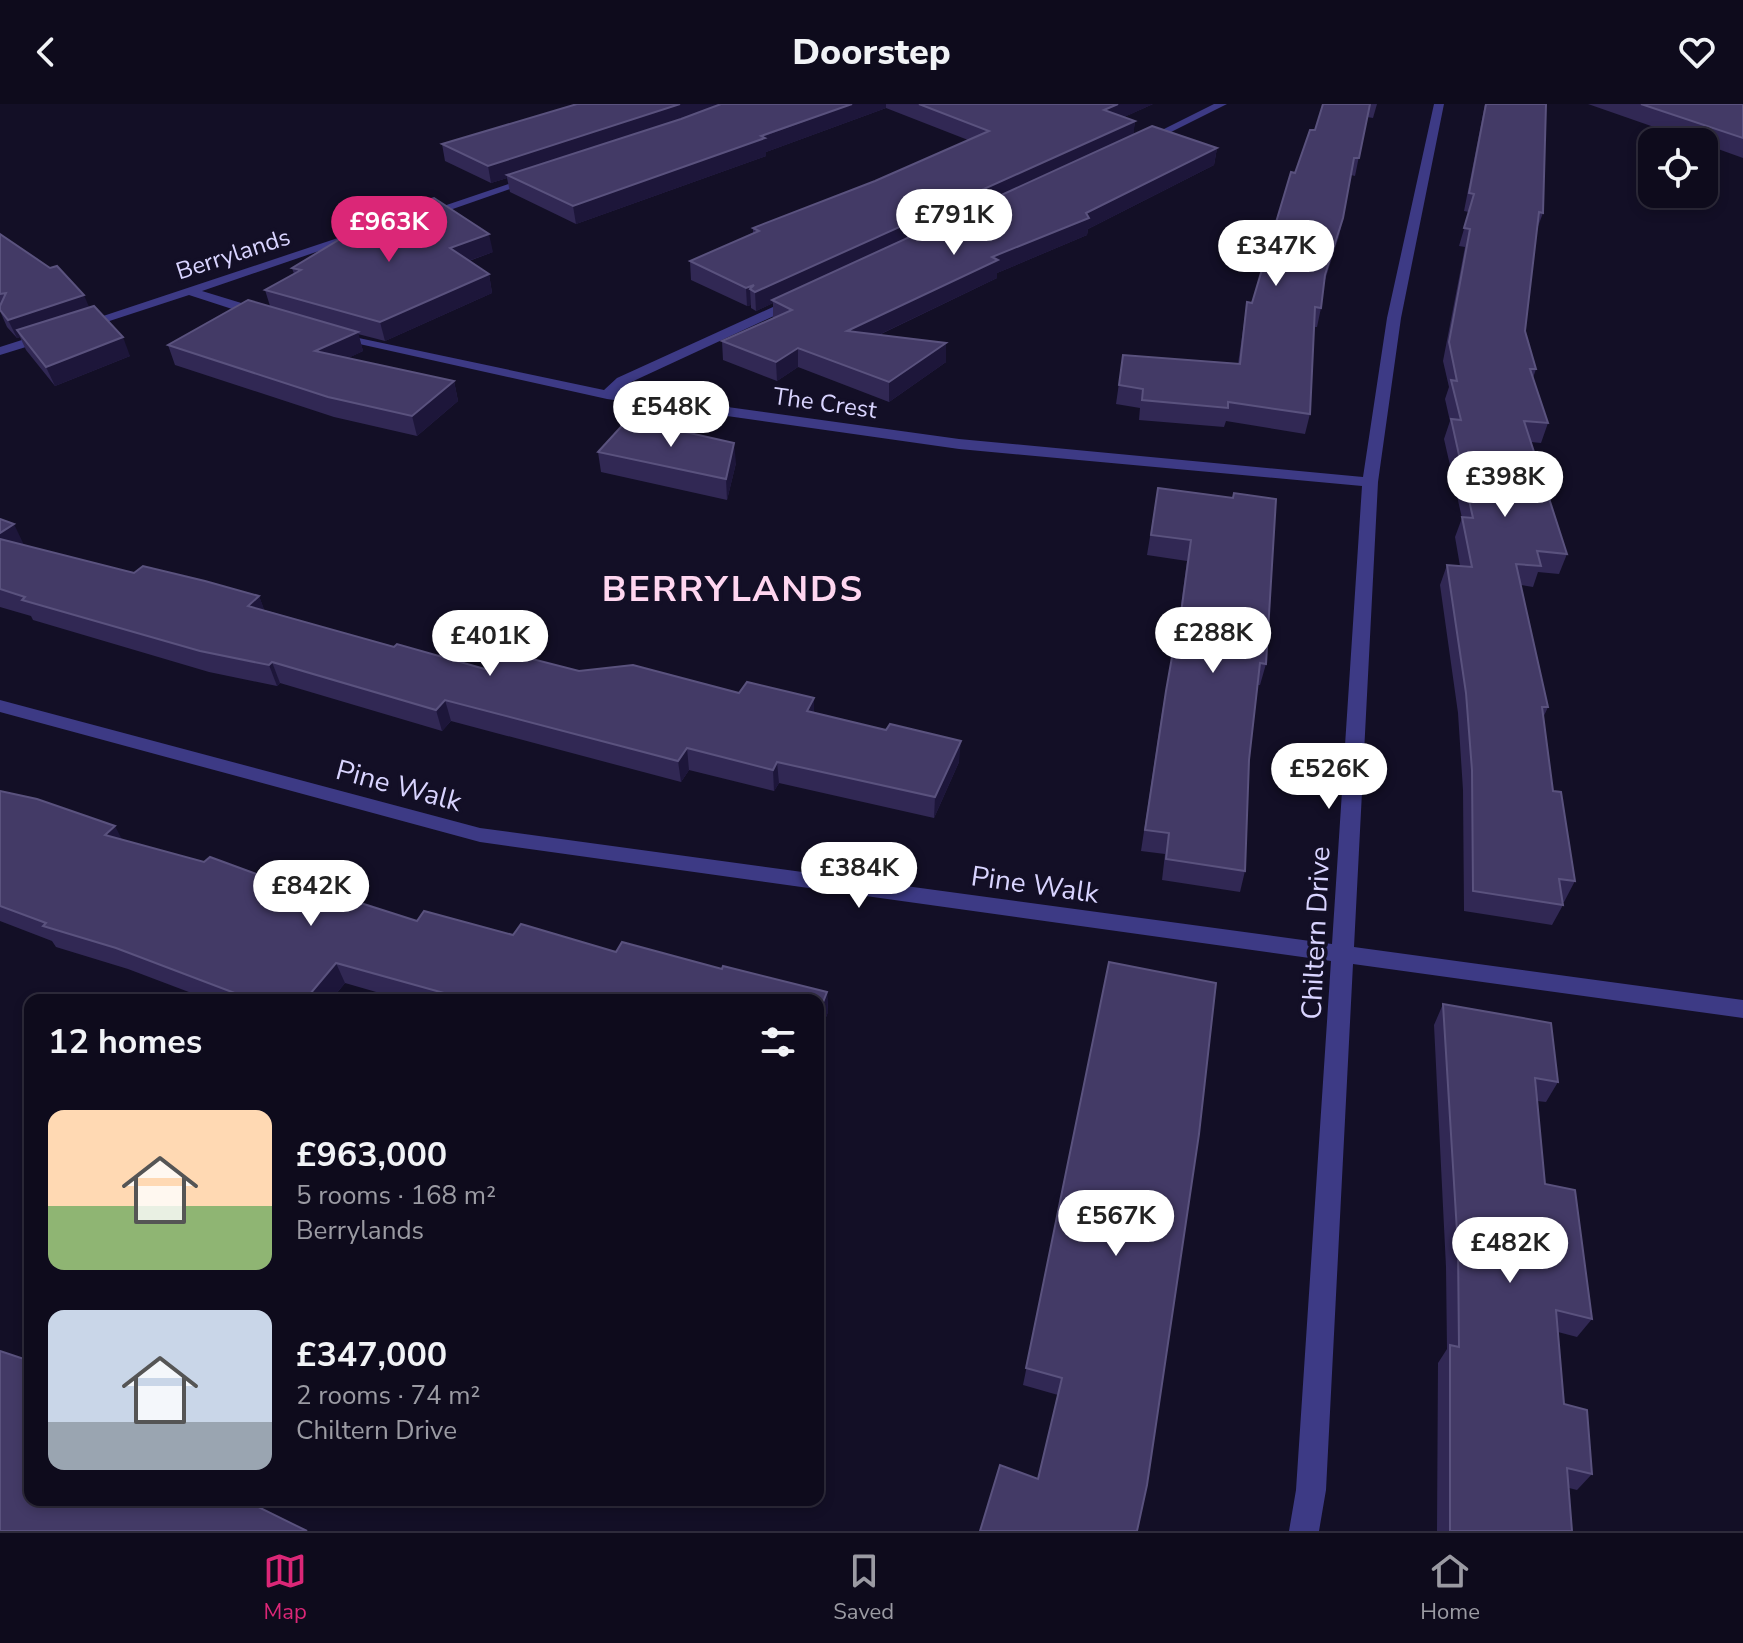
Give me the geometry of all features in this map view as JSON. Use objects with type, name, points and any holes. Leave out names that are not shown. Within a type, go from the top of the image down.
[{"type":"street","points":[[1125,150],[1222,104]]},
{"type":"street","name":"Chiltern Drive","points":[[1304,1531],[1311,1490],[1370,482],[1407,247],[1439,104]]},
{"type":"street","points":[[412,219],[545,175]]},
{"type":"street","name":"Berrylands","points":[[73,328],[367,233]]},
{"type":"street","points":[[190,291],[281,320]]},
{"type":"street","points":[[607,395],[622,381],[809,295]]},
{"type":"street","points":[[0,351],[58,332]]},
{"type":"street","name":"The Crest","points":[[324,334],[607,395],[959,444],[1370,482]]},
{"type":"street","name":"Pine Walk","points":[[0,706],[480,835],[1743,1009]]},
{"type":"building","points":[[577,104],[680,104],[488,166],[442,144]]},
{"type":"building","points":[[721,104],[852,104],[573,206],[507,175],[681,119]]},
{"type":"building","points":[[919,104],[1118,104],[1104,110],[1135,121],[755,292],[750,289],[754,285],[746,288],[690,261],[759,231],[753,228],[875,181],[989,131]]},
{"type":"building","points":[[1323,104],[1370,104],[1359,158],[1354,158],[1343,218],[1325,275],[1321,308],[1315,307],[1310,414],[1228,402],[1228,408],[1142,400],[1143,389],[1119,385],[1123,355],[1240,364],[1247,302],[1252,303],[1291,172],[1295,173]]},
{"type":"building","points":[[1486,104],[1546,104],[1543,213],[1539,212],[1525,331],[1536,369],[1530,369],[1548,423],[1524,421],[1567,554],[1537,551],[1541,566],[1516,564],[1548,707],[1542,707],[1553,791],[1561,792],[1575,881],[1559,879],[1563,905],[1473,891],[1472,770],[1466,693],[1447,565],[1472,567],[1462,517],[1473,518],[1451,419],[1461,420],[1451,380],[1457,381],[1449,342],[1470,229],[1464,228],[1474,194],[1469,193]]},
{"type":"building","points":[[1641,104],[1743,104],[1743,138]]},
{"type":"building","points":[[1152,126],[1217,148],[1086,213],[1089,218],[992,257],[998,260],[847,331],[946,343],[889,382],[798,348],[776,362],[722,341],[792,310],[772,300]]},
{"type":"building","points":[[434,198],[489,234],[450,248],[489,274],[380,322],[265,290],[301,270],[292,268],[380,215]]},
{"type":"building","points":[[0,234],[50,268],[57,266],[84,295],[8,320],[0,310],[6,293],[0,294]]},
{"type":"building","points":[[248,300],[358,332],[315,351],[454,381],[412,416],[328,397],[168,345]]},
{"type":"building","points":[[94,306],[123,337],[46,367],[17,330]]},
{"type":"building","points":[[628,419],[734,443],[726,479],[598,452]]},
{"type":"building","points":[[1158,488],[1233,498],[1234,493],[1276,499],[1266,664],[1260,663],[1249,760],[1245,871],[1166,859],[1169,833],[1145,830],[1166,691],[1172,657],[1175,657],[1191,540],[1151,535]]},
{"type":"building","points":[[0,519],[14,524],[0,533]]},
{"type":"building","points":[[0,539],[134,573],[143,566],[205,581],[259,596],[248,606],[485,669],[501,651],[579,671],[633,665],[739,693],[747,682],[814,698],[807,711],[886,730],[890,724],[961,741],[935,797],[777,762],[773,770],[687,748],[678,761],[445,700],[436,710],[272,662],[269,665],[200,651],[22,600],[25,597],[0,589]]},
{"type":"building","points":[[0,791],[37,799],[115,826],[105,835],[204,862],[210,857],[297,889],[301,884],[417,921],[424,911],[513,935],[521,924],[616,952],[622,942],[722,969],[723,966],[827,992],[824,1000],[824,994],[447,994],[336,963],[310,994],[237,994],[116,948],[43,926],[46,923],[0,906]]},
{"type":"building","points":[[1109,962],[1216,983],[1199,1134],[1147,1485],[1137,1531],[980,1531],[1000,1465],[1038,1479],[1062,1378],[1026,1368]]},
{"type":"building","points":[[1443,1004],[1551,1023],[1558,1082],[1535,1078],[1545,1184],[1575,1190],[1592,1319],[1556,1310],[1564,1404],[1587,1410],[1592,1474],[1567,1468],[1572,1531],[1450,1531],[1450,1345],[1459,1347],[1458,1248]]},
{"type":"building","points":[[0,1351],[24,1359],[24,1506],[256,1506],[307,1531],[0,1531]]},
{"type":"district","name":"BERRYLANDS","points":[[733,588]]}]
